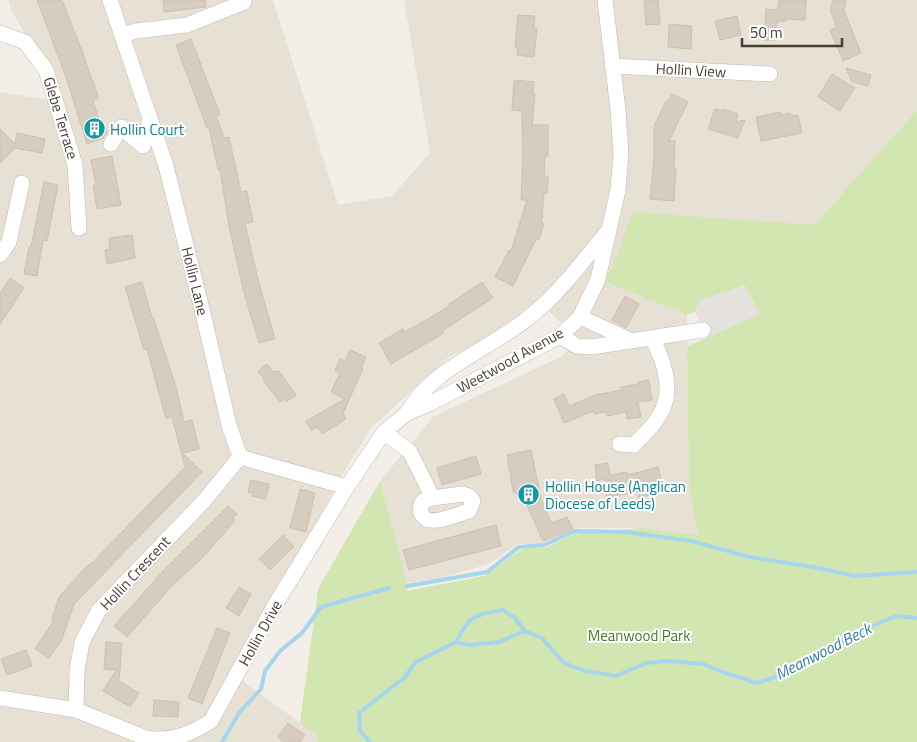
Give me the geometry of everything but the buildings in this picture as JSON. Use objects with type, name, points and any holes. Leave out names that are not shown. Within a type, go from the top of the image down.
[{"type":"street","name":"Hollin Lane","points":[[110,0],[166,166],[229,425],[240,457]]},
{"type":"street","name":"Weetwood Avenue","points":[[347,487],[384,432],[407,413],[560,336],[580,317],[598,279],[611,228],[618,190],[620,154],[618,110],[605,0]]},
{"type":"street","points":[[123,35],[136,31],[187,25],[244,2]]},
{"type":"street","name":"Glebe Terrace","points":[[0,33],[25,42],[46,70],[76,164],[79,228]]},
{"type":"street","name":"Hollin View","points":[[612,66],[770,74]]},
{"type":"street","points":[[111,144],[121,127],[143,146],[150,117]]},
{"type":"street","points":[[0,255],[9,242],[22,183]]},
{"type":"street","name":"Weetwood Avenue","points":[[407,413],[414,400],[439,376],[529,318],[566,281],[611,228]]},
{"type":"street","points":[[580,317],[632,341]]},
{"type":"street","points":[[560,336],[577,346],[591,347],[703,330]]},
{"type":"street","points":[[620,444],[634,445],[660,416],[665,403],[667,392],[664,366],[652,338]]},
{"type":"street","points":[[384,432],[410,452],[433,498]]},
{"type":"street","points":[[240,457],[347,487]]},
{"type":"street","name":"Hollin Crescent","points":[[76,710],[77,671],[82,642],[99,610],[203,502],[240,457]]},
{"type":"street","name":"Hollin Drive","points":[[0,698],[76,710],[144,740],[178,739],[197,730],[211,721],[272,610],[347,487]]},
{"type":"shaded area","points":[[8,0],[273,0],[338,205],[392,196],[430,153],[404,0],[917,0],[917,110],[814,225],[620,248],[605,282],[687,315],[689,488],[698,535],[642,528],[579,528],[541,544],[518,544],[489,564],[441,578],[407,583],[380,481],[434,416],[561,357],[579,338],[537,301],[489,336],[449,357],[372,427],[340,478],[310,535],[250,633],[230,672],[317,735],[318,742],[204,742],[201,740],[200,742],[0,742],[0,92],[55,101],[46,70],[11,10]]},
{"type":"shaded area","points":[[745,285],[760,314],[707,338],[695,312],[699,301]]},
{"type":"green space","name":"Meanwood Park","points":[[917,110],[917,742],[318,742],[317,735],[300,723],[318,589],[380,481],[407,583],[407,591],[484,576],[522,549],[547,547],[575,533],[642,528],[698,535],[689,488],[687,346],[707,338],[745,285],[700,301],[695,312],[687,315],[605,282],[620,248],[632,212],[814,225]]},
{"type":"waterway","points":[[407,586],[487,572],[519,547],[544,545],[575,531],[626,532],[691,541],[750,557],[819,568],[854,576],[917,572]]},
{"type":"waterway","points":[[222,742],[239,713],[261,689],[265,671],[280,651],[302,633],[321,607],[389,588]]},
{"type":"waterway","points":[[456,642],[469,621],[479,615],[503,610],[515,618],[525,631]]},
{"type":"waterway","name":"Meanwood Beck","points":[[370,742],[360,731],[359,713],[404,678],[416,662],[456,642],[469,645],[499,642],[525,631],[542,638],[564,663],[585,671],[616,676],[646,663],[668,661],[703,664],[757,683],[778,676],[874,625],[896,616],[917,618]]},
{"type":"place","name":"Hollin Court","points":[[94,129]]},
{"type":"place","name":"Hollin House (Anglican Diocese of Leeds)","points":[[529,495]]}]
